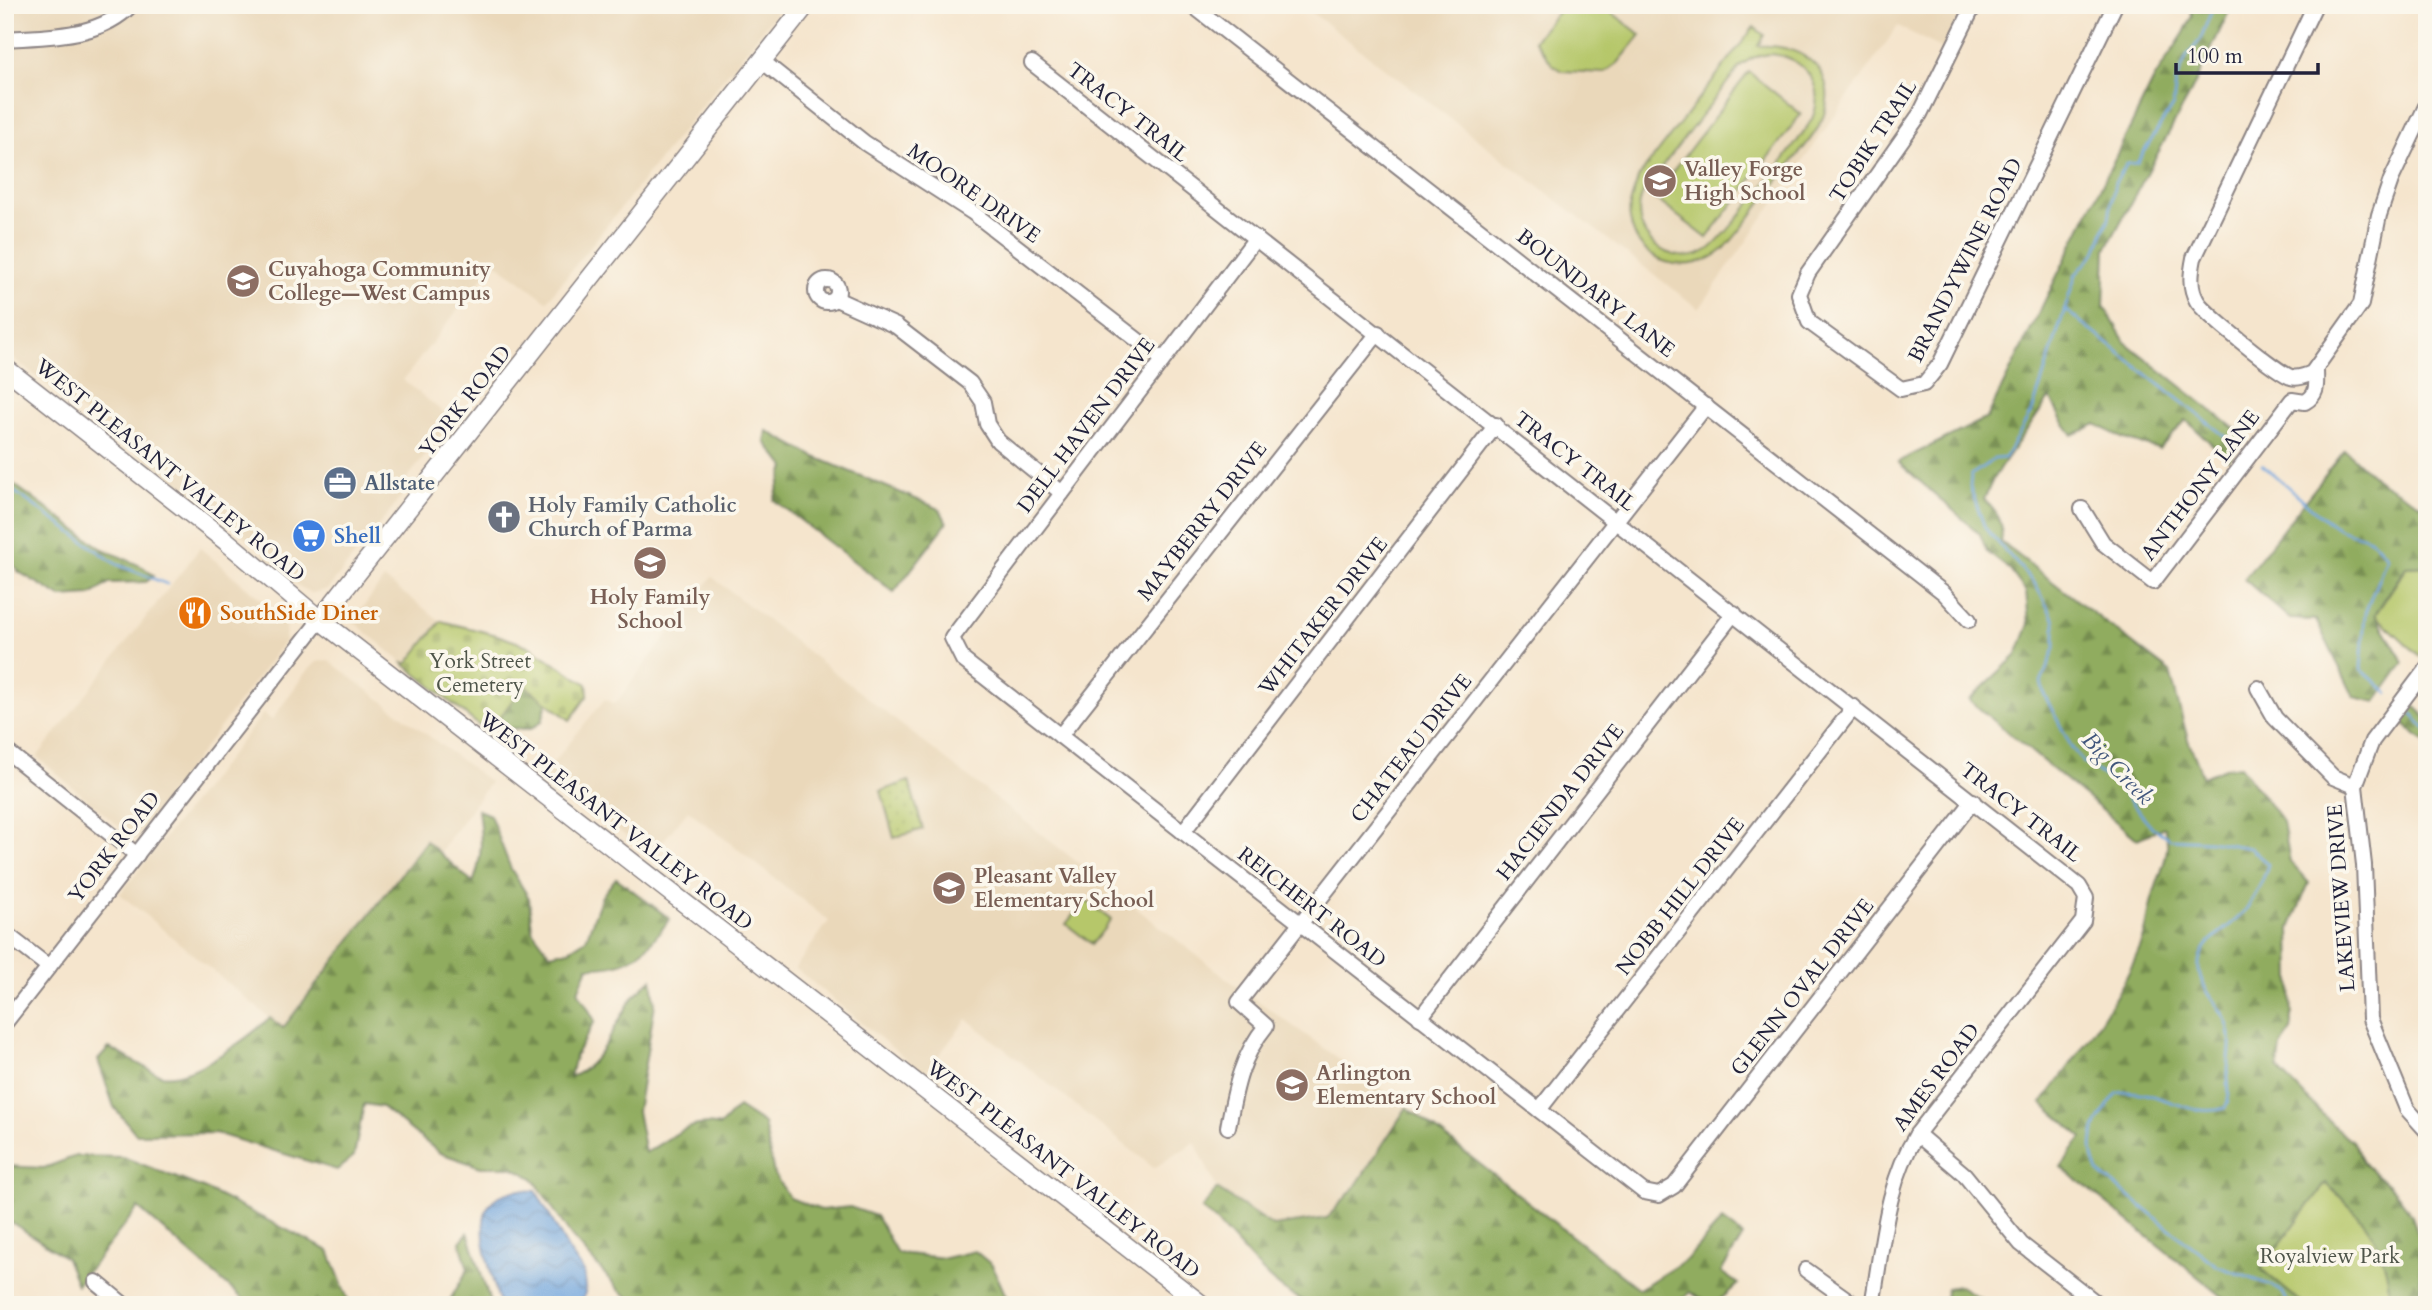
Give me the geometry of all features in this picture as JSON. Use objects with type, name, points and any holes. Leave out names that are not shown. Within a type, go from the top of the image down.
[{"type":"main road","name":"YORK ROAD","points":[[320,620],[806,5]]},
{"type":"main road","name":"WEST PLEASANT VALLEY ROAD","points":[[5,368],[226,541],[320,620],[1191,1301]]},
{"type":"street","points":[[5,40],[96,28],[115,20],[131,5]]},
{"type":"street","name":"BOUNDARY LANE","points":[[1192,5],[1944,593],[1969,620]]},
{"type":"street","name":"TOBIK TRAIL","points":[[1799,294],[1808,273],[1920,114],[1974,5]]},
{"type":"street","name":"BRANDYWINE ROAD","points":[[1799,294],[1810,322],[1874,372],[1900,389],[1924,384],[1940,364],[2115,5]]},
{"type":"street","points":[[2315,5],[2194,258],[2190,279],[2196,300],[2207,314],[2287,376],[2305,377],[2316,369]]},
{"type":"street","name":"MOORE DRIVE","points":[[762,61],[865,143],[972,212],[1162,359]]},
{"type":"street","name":"TRACY TRAIL","points":[[1032,63],[2070,876],[2086,898]]},
{"type":"street","name":"ANTHONY LANE","points":[[2082,509],[2103,543],[2153,582],[2291,400],[2305,402],[2312,398],[2316,392],[2316,369],[2361,304],[2387,192],[2427,104]]},
{"type":"street","name":"DELL HAVEN DRIVE","points":[[952,638],[1256,238]]},
{"type":"street","points":[[836,299],[896,326],[970,383],[983,402],[988,424],[998,441],[1062,493]]},
{"type":"street","name":"MAYBERRY DRIVE","points":[[1060,736],[1378,333]]},
{"type":"street","points":[[2287,376],[2286,390],[2291,400]]},
{"type":"street","name":"CHATEAU DRIVE","points":[[1228,1127],[1238,1076],[1250,1046],[1266,1026],[1239,1002],[1706,405]]},
{"type":"street","name":"WHITAKER DRIVE","points":[[1183,832],[1496,425]]},
{"type":"street","name":"HACIENDA DRIVE","points":[[1420,1018],[1734,613]]},
{"type":"street","name":"YORK ROAD","points":[[5,1023],[320,620]]},
{"type":"street","name":"REICHERT ROAD","points":[[952,638],[962,660],[1644,1192],[1659,1195]]},
{"type":"street","name":"LAKEVIEW DRIVE","points":[[2427,668],[2372,741],[2356,786],[2364,865],[2370,1019],[2407,1109],[2427,1130]]},
{"type":"street","points":[[2258,688],[2274,718],[2333,777],[2356,786]]},
{"type":"street","name":"NOBB HILL DRIVE","points":[[1539,1110],[1854,707]]},
{"type":"street","points":[[5,750],[137,855]]},
{"type":"street","name":"GLENN OVAL DRIVE","points":[[1659,1195],[1674,1186],[1973,800]]},
{"type":"street","name":"AMES ROAD","points":[[1872,1305],[1882,1229],[1903,1157],[1917,1134],[2083,921],[2086,898]]},
{"type":"street","points":[[5,933],[49,967]]},
{"type":"street","points":[[1917,1134],[1964,1174],[2021,1244],[2099,1305]]},
{"type":"street","points":[[1806,1270],[1855,1305]]},
{"type":"street","points":[[96,1282],[124,1305]]},
{"type":"shaded area","name":"Cuyahoga Community College—West Campus","points":[[5,5],[782,5],[547,301],[495,262],[403,380],[453,420],[397,491],[402,496],[327,590],[311,593],[290,581],[263,558],[265,552],[5,352]]},
{"type":"shaded area","name":"Valley Forge High School","points":[[1302,5],[1974,5],[1950,53],[1898,26],[1699,309]]},
{"type":"shaded area","points":[[200,548],[282,617],[286,625],[285,641],[135,840],[37,757]]},
{"type":"shaded area","name":"Pleasant Valley Elementary School","points":[[712,577],[1227,979],[1407,1107],[1355,1187],[1327,1218],[1273,1226],[1217,1189],[1195,1142],[1154,1168],[967,1019],[924,1074],[795,968],[829,921],[688,810],[652,855],[543,775],[605,699],[615,704]]},
{"type":"shaded area","points":[[384,579],[441,621],[408,663],[403,663],[353,621]]},
{"type":"shaded area","points":[[328,660],[490,782],[440,852],[426,841],[283,1029],[120,894],[263,714],[272,720],[305,673],[317,662]]},
{"type":"green space","points":[[1564,5],[1602,5],[1641,35],[1618,63],[1604,73],[1562,71],[1553,65],[1534,40]]},
{"type":"green space","points":[[2190,5],[2232,5],[2192,90],[2106,249],[2104,306],[2125,342],[2245,437],[2229,460],[2186,420],[2159,449],[2124,439],[2096,424],[2073,435],[2050,397],[1994,477],[1984,499],[1999,518],[2001,542],[2170,672],[2188,740],[2203,777],[2225,768],[2240,766],[2283,822],[2290,862],[2309,883],[2290,928],[2292,1030],[2281,1046],[2278,1069],[2352,1141],[2365,1165],[2394,1190],[2412,1215],[2420,1243],[2421,1305],[2391,1305],[2385,1265],[2373,1236],[2365,1223],[2326,1183],[2261,1269],[2304,1305],[2233,1305],[2061,1167],[2082,1137],[2042,1103],[2097,1027],[2132,966],[2143,939],[2165,860],[2166,835],[2164,827],[2137,839],[1969,700],[2017,655],[2029,624],[2026,592],[2009,569],[1987,552],[1980,534],[1898,462],[1987,418],[2154,79],[2184,33],[2192,16]]},
{"type":"green space","points":[[1754,27],[1764,35],[1758,46],[1775,46],[1804,56],[1823,76],[1827,89],[1826,105],[1818,128],[1740,231],[1723,250],[1710,258],[1696,263],[1667,262],[1654,257],[1643,247],[1635,235],[1629,213],[1638,178]],"holes":[[[1768,54],[1781,56],[1801,66],[1814,84],[1816,106],[1812,119],[1745,209],[1708,250],[1692,256],[1683,256],[1658,248],[1646,235],[1641,224],[1639,206],[1645,189],[1740,66],[1752,58]]]},
{"type":"green space","points":[[1749,72],[1801,114],[1707,238],[1653,197]]},
{"type":"green space","points":[[767,431],[815,457],[940,509],[947,523],[894,592],[774,500],[785,467],[765,442]]},
{"type":"green space","points":[[2345,450],[2376,479],[2427,508],[2427,566],[2406,567],[2375,614],[2404,663],[2376,702],[2354,697],[2316,620],[2290,619],[2244,579]]},
{"type":"green space","points":[[5,478],[101,548],[143,567],[154,576],[146,582],[109,583],[91,595],[61,597],[19,572],[5,555]]},
{"type":"green space","points":[[2427,566],[2427,649],[2421,657],[2375,615],[2407,567]]},
{"type":"green space","name":"York Street Cemetery","points":[[441,621],[528,646],[587,684],[588,695],[570,720],[524,685],[488,733],[403,663],[408,663]]},
{"type":"green space","points":[[456,641],[549,695],[542,721],[531,729],[499,728],[485,719]]},
{"type":"green space","points":[[2409,701],[2427,718],[2427,744],[2397,719]]},
{"type":"green space","points":[[909,781],[923,829],[894,838],[881,791]]},
{"type":"green space","points":[[478,810],[490,815],[511,869],[529,898],[532,930],[550,954],[569,950],[586,939],[602,896],[616,878],[670,919],[653,941],[636,956],[616,965],[588,967],[578,991],[595,1021],[575,1056],[570,1077],[581,1072],[598,1055],[632,999],[652,979],[655,1004],[637,1111],[645,1153],[690,1127],[709,1124],[720,1126],[738,1107],[764,1124],[774,1174],[790,1198],[821,1210],[850,1207],[876,1216],[897,1253],[945,1258],[975,1251],[992,1265],[1010,1305],[639,1305],[619,1290],[571,1236],[533,1178],[512,1167],[481,1167],[440,1153],[382,1107],[364,1104],[354,1156],[337,1170],[215,1133],[136,1134],[114,1107],[98,1060],[109,1048],[157,1073],[174,1075],[219,1056],[270,1018],[283,1028],[426,841],[473,883],[481,847]]},
{"type":"green space","points":[[1085,900],[1111,920],[1092,944],[1066,924]]},
{"type":"green space","points":[[1407,1107],[1639,1289],[1687,1259],[1722,1220],[1743,1236],[1721,1272],[1738,1284],[1715,1302],[1705,1301],[1690,1292],[1675,1305],[1315,1305],[1298,1298],[1268,1277],[1202,1209],[1217,1189],[1273,1226],[1327,1218],[1355,1187]]},
{"type":"green space","points":[[76,1156],[123,1157],[203,1188],[329,1251],[350,1305],[250,1305],[138,1208],[77,1285],[66,1258],[5,1218],[5,1166],[44,1168]]},
{"type":"green space","name":"Royalview Park","points":[[2326,1183],[2364,1220],[2386,1260],[2391,1305],[2304,1305],[2261,1269]]},
{"type":"green space","points":[[468,1232],[490,1305],[447,1305],[468,1269],[460,1242]]},
{"type":"green space","points":[[1960,1286],[1992,1305],[1952,1305],[1945,1297],[1947,1288]]},
{"type":"water","points":[[517,1190],[536,1191],[569,1251],[584,1272],[586,1287],[582,1305],[500,1305],[485,1249],[484,1219],[488,1207],[496,1198]]},
{"type":"waterway","name":"Big Creek","points":[[2214,5],[2200,40],[2187,56],[2176,82],[2173,105],[2137,163],[2127,164],[2115,182],[2109,218],[2096,252],[2076,274],[2033,409],[2005,458],[1994,459],[1971,475],[1970,487],[1985,528],[2035,584],[2055,621],[2055,648],[2041,682],[2044,694],[2072,748],[2083,762],[2114,782],[2153,828],[2170,839],[2210,841],[2250,848],[2268,864],[2248,907],[2214,937],[2199,960],[2200,977],[2225,1018],[2229,1032],[2229,1094],[2225,1108],[2198,1110],[2146,1094],[2118,1093],[2099,1120],[2092,1150],[2098,1172],[2217,1266],[2270,1285],[2283,1293],[2289,1305]]},
{"type":"waterway","points":[[2064,309],[2240,448]]},
{"type":"waterway","points":[[2262,465],[2333,525],[2366,537],[2387,557],[2365,613],[2361,669],[2389,694]]},
{"type":"waterway","points":[[5,485],[116,564],[167,584]]},
{"type":"waterway","points":[[2411,714],[2427,730]]},
{"type":"place","name":"Valley Forge High School","points":[[1660,181]]},
{"type":"place","name":"Cuyahoga Community College—West Campus","points":[[243,281]]},
{"type":"place","name":"Allstate","points":[[340,483]]},
{"type":"place","name":"Holy Family Catholic Church of Parma","points":[[504,517]]},
{"type":"place","name":"Shell","points":[[309,536]]},
{"type":"place","name":"Holy Family School","points":[[650,563]]},
{"type":"place","name":"SouthSide Diner","points":[[195,613]]},
{"type":"place","name":"Pleasant Valley Elementary School","points":[[949,888]]},
{"type":"place","name":"Arlington Elementary School","points":[[1292,1085]]}]
